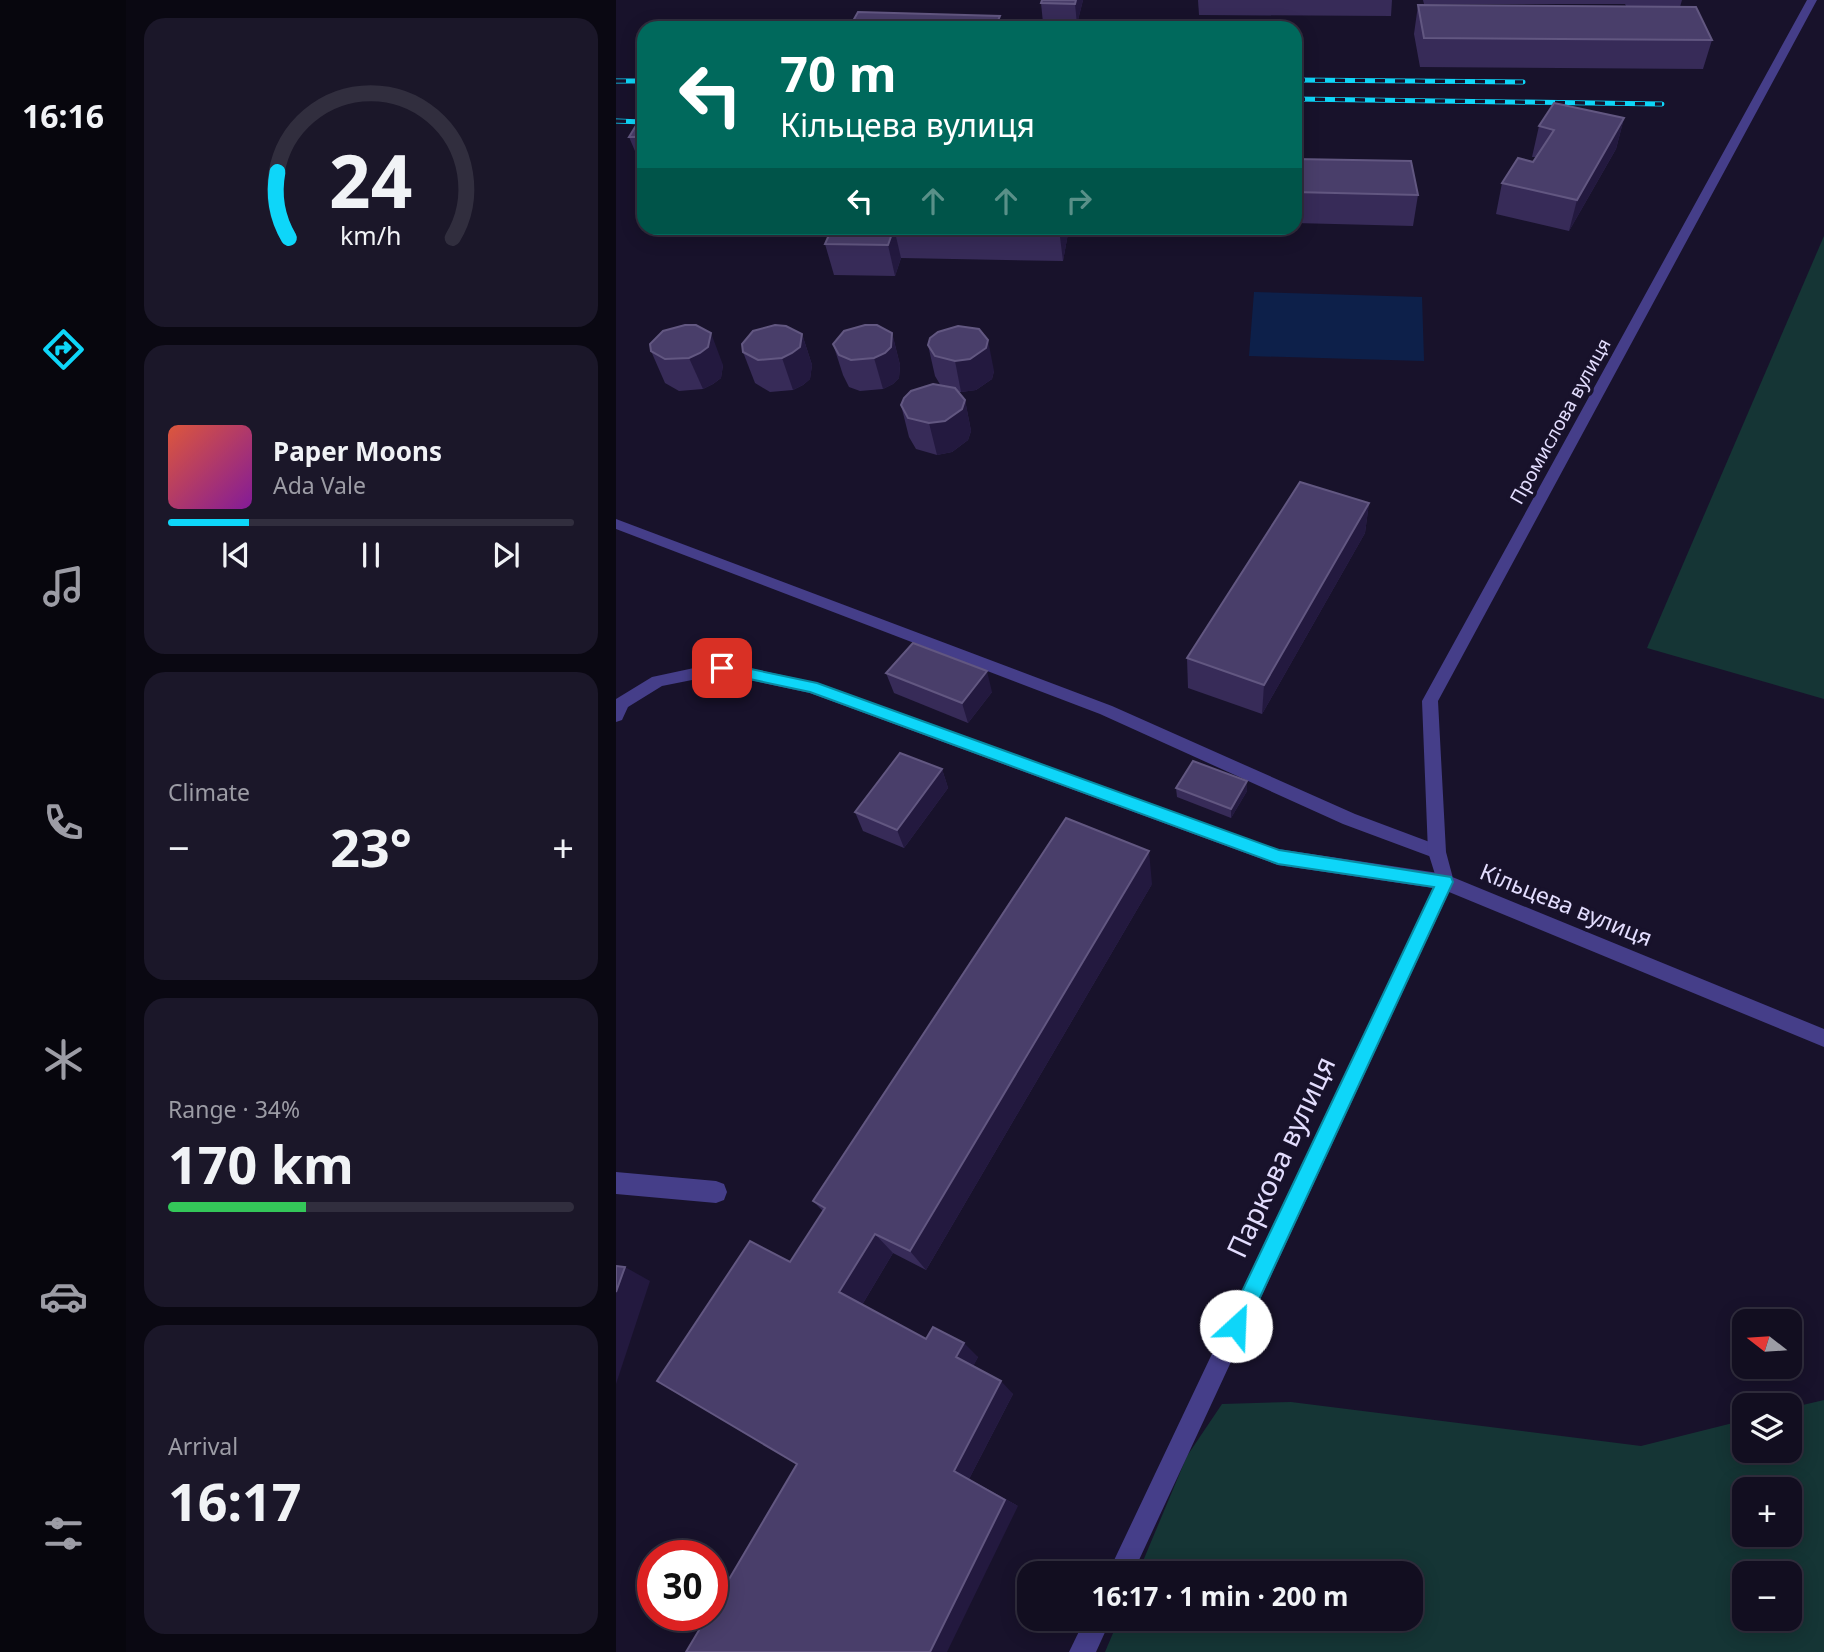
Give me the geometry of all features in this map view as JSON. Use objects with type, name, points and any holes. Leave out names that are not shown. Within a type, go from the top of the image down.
[{"type":"street","name":"Промислова вулиця","points":[[1445,882],[1437,852],[1430,701],[1812,0]]},
{"type":"street","points":[[616,524],[1106,710],[1349,819],[1437,852]]},
{"type":"street","name":"Кільцева вулиця","points":[[616,716],[622,703],[658,681],[722,668],[799,684],[1278,857],[1445,882],[1824,1038]]},
{"type":"street","name":"Паркова вулиця","points":[[1125,1561],[1445,882]]},
{"type":"street","points":[[616,1183],[716,1192]]},
{"type":"street","points":[[1082,1652],[1092,1631]]},
{"type":"green space","points":[[1824,236],[1824,699],[1647,648]]},
{"type":"green space","points":[[1824,1400],[1824,1652],[1105,1652],[1114,1631],[1423,1631],[1423,1561],[1143,1561],[1187,1456],[1222,1404],[1291,1402],[1641,1446],[1732,1423],[1732,1463],[1802,1463],[1802,1405]]},
{"type":"water","points":[[1254,292],[1422,297],[1424,361],[1249,356]]},
{"type":"building","points":[[1042,0],[1076,0],[1075,4],[1041,3]]},
{"type":"building","points":[[1418,5],[1696,7],[1712,40],[1424,38]]},
{"type":"building","points":[[858,12],[1000,16],[998,21],[853,21]]},
{"type":"building","points":[[1554,103],[1624,118],[1577,200],[1502,183],[1518,158],[1533,162],[1554,130],[1539,126]]},
{"type":"building","points":[[637,124],[637,137],[629,137]]},
{"type":"building","points":[[1302,159],[1411,161],[1418,195],[1302,192]]},
{"type":"building","points":[[829,235],[892,235],[888,245],[825,244]]},
{"type":"building","points":[[696,325],[711,333],[708,347],[689,358],[665,359],[651,351],[650,344],[663,331]]},
{"type":"building","points":[[775,325],[786,326],[802,334],[800,347],[782,358],[758,360],[743,352],[742,344],[753,331]]},
{"type":"building","points":[[865,325],[877,325],[892,333],[891,347],[874,358],[851,360],[839,355],[833,344],[844,331]]},
{"type":"building","points":[[958,326],[979,329],[988,340],[986,348],[970,359],[955,361],[935,356],[928,345],[930,338],[938,332]]},
{"type":"building","points":[[933,384],[955,388],[965,400],[962,409],[945,421],[929,423],[908,418],[901,405],[904,398],[911,391]]},
{"type":"building","points":[[1300,482],[1369,503],[1264,685],[1187,658]]},
{"type":"building","points":[[913,643],[987,671],[962,703],[886,673]]},
{"type":"building","points":[[900,753],[942,769],[897,830],[855,812]]},
{"type":"building","points":[[1193,761],[1247,781],[1231,809],[1176,788]]},
{"type":"building","points":[[1066,818],[1149,851],[910,1251],[875,1234],[839,1292],[926,1339],[933,1327],[964,1343],[956,1357],[1001,1381],[954,1471],[1005,1500],[930,1652],[686,1652],[698,1631],[728,1631],[728,1581],[797,1464],[657,1381],[750,1241],[790,1262],[825,1208],[813,1201]]},
{"type":"building","points":[[616,1266],[625,1267],[616,1292]]},
{"type":"railway","points":[[1302,80],[1523,82]]},
{"type":"railway","points":[[616,81],[637,81]]},
{"type":"railway","points":[[1302,99],[1662,104]]},
{"type":"railway","points":[[616,121],[637,122]]},
{"type":"route","points":[[722,668],[812,687],[1278,857],[1445,882],[1236,1326]]}]
